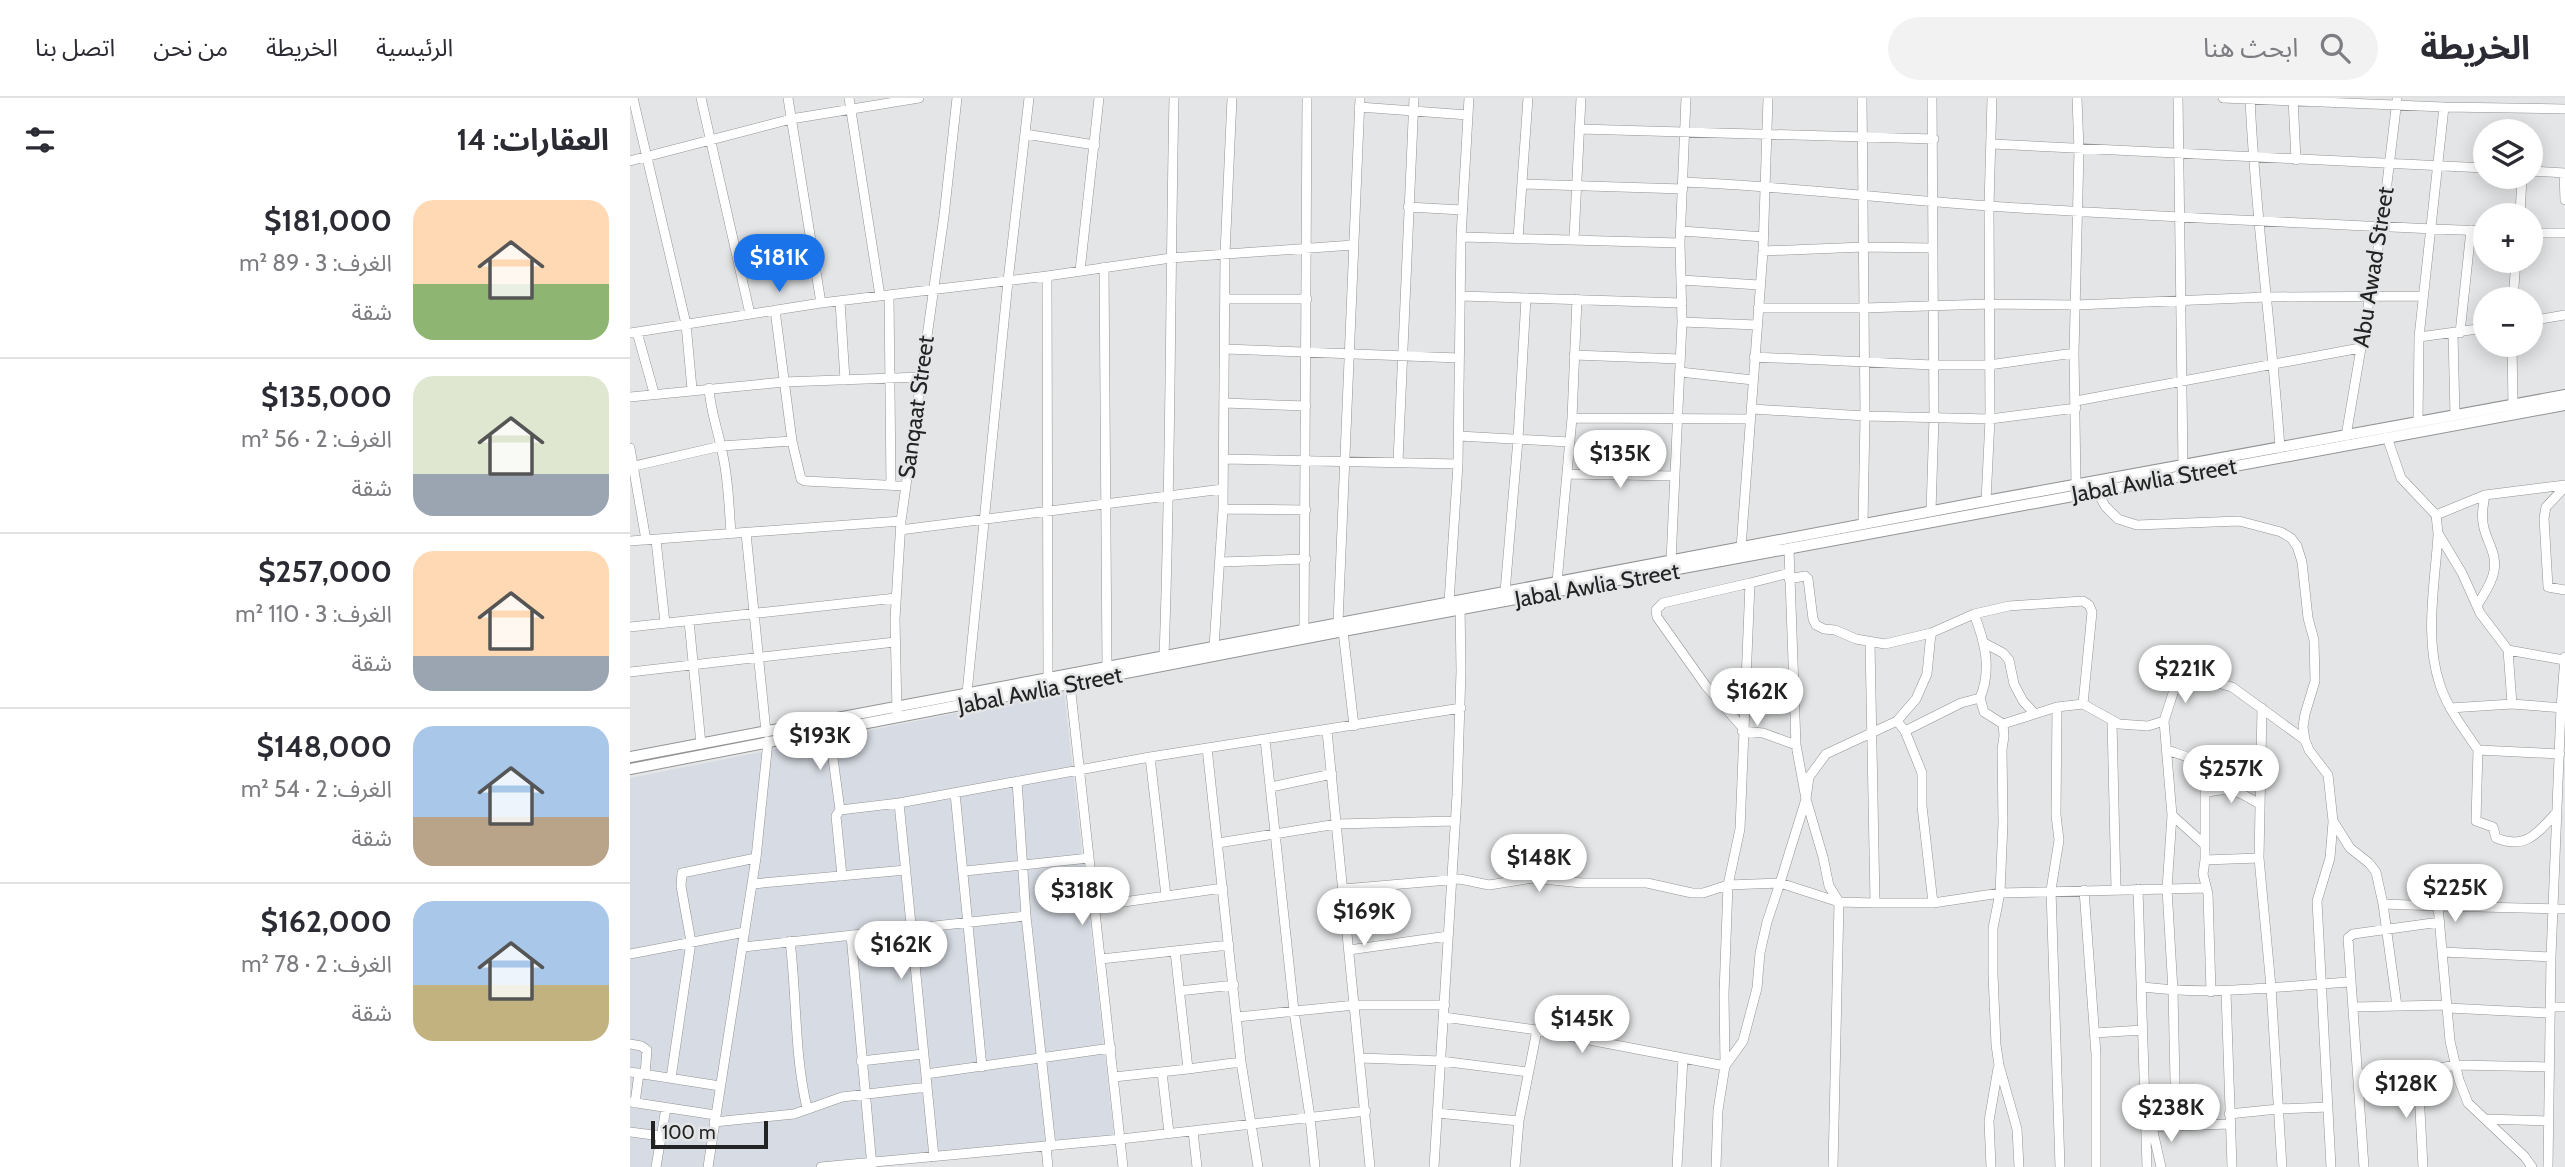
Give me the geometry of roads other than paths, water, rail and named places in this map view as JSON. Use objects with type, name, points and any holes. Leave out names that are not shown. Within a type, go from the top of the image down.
[{"type":"main road","name":"Jabal Awlia Street","points":[[630,757],[701,744],[829,729],[967,693],[1304,629],[1340,627],[1505,592],[1931,511],[2565,395]]},
{"type":"main road","name":"Jabal Awlia Street","points":[[630,769],[767,736],[1070,684],[1457,604],[1789,550],[2565,405]]},
{"type":"street","points":[[634,98],[685,324],[692,389]]},
{"type":"street","points":[[701,98],[750,313]]},
{"type":"street","points":[[788,98],[821,303]]},
{"type":"street","points":[[849,98],[885,296],[891,378],[891,486]]},
{"type":"street","points":[[630,161],[791,119],[919,98]]},
{"type":"street","name":"Sanqaat Street","points":[[897,712],[895,642],[900,526],[957,98]]},
{"type":"street","points":[[967,693],[1029,98]]},
{"type":"street","points":[[1080,271],[1099,98]]},
{"type":"street","points":[[1164,656],[1170,497],[1174,98]]},
{"type":"street","points":[[1213,647],[1223,509],[1225,254],[1232,98]]},
{"type":"street","points":[[1304,629],[1307,98]]},
{"type":"street","points":[[1398,462],[1413,98]]},
{"type":"street","points":[[1434,1167],[1461,708],[1457,604],[1459,358],[1462,210],[1469,98]]},
{"type":"street","points":[[1518,239],[1528,98]]},
{"type":"street","points":[[1574,239],[1581,98]]},
{"type":"street","points":[[1671,561],[1682,322],[1680,243],[1686,98]]},
{"type":"street","points":[[1741,548],[1763,251],[1768,98]]},
{"type":"street","points":[[1862,98],[1866,416],[1863,524]]},
{"type":"street","points":[[1931,511],[1934,418],[1932,98]]},
{"type":"street","points":[[1986,501],[1990,419],[1989,206],[1993,144],[1992,98]]},
{"type":"street","points":[[2076,485],[2074,353],[2079,150],[2077,98]]},
{"type":"street","points":[[2178,98],[2183,466]]},
{"type":"street","points":[[2223,98],[2397,101],[2444,107],[2457,103],[2500,108],[2565,109]]},
{"type":"street","points":[[2500,108],[2501,98]]},
{"type":"street","points":[[2250,99],[2280,448]]},
{"type":"street","points":[[2293,99],[2296,160]]},
{"type":"street","name":"Abu Awad Street","points":[[2346,436],[2382,225],[2397,101]]},
{"type":"street","points":[[1354,726],[1340,627],[1348,355],[1360,103],[1468,115]]},
{"type":"street","points":[[2418,421],[2419,337],[2444,107]]},
{"type":"street","points":[[1579,129],[1934,139]]},
{"type":"street","points":[[1025,134],[1095,145]]},
{"type":"street","points":[[1993,144],[2473,168]]},
{"type":"street","points":[[2543,172],[2565,173],[2565,200]]},
{"type":"street","points":[[1522,184],[1764,185],[1989,206],[2471,230],[2456,333],[2455,415]]},
{"type":"street","points":[[1408,207],[1462,210]]},
{"type":"street","points":[[1682,231],[1763,236]]},
{"type":"street","points":[[2543,233],[2565,233]]},
{"type":"street","points":[[1461,237],[1680,243]]},
{"type":"street","points":[[653,393],[633,333],[821,303],[1171,258],[1353,245]]},
{"type":"street","points":[[1763,251],[1864,247],[1933,248]]},
{"type":"street","points":[[1104,267],[1107,667]]},
{"type":"street","points":[[1047,276],[1048,678]]},
{"type":"street","points":[[1682,280],[1759,285]]},
{"type":"street","points":[[1460,296],[1682,303]]},
{"type":"street","points":[[1758,308],[2076,305],[2267,297],[2423,296]]},
{"type":"street","points":[[1505,592],[1526,298]]},
{"type":"street","points":[[1226,299],[1307,299]]},
{"type":"street","points":[[1557,582],[1572,418],[1577,299]]},
{"type":"street","points":[[840,301],[845,380]]},
{"type":"street","points":[[775,310],[799,475],[805,481],[904,486]]},
{"type":"street","points":[[2543,319],[2565,315]]},
{"type":"street","points":[[1682,322],[1757,324]]},
{"type":"street","points":[[2419,337],[2473,330]]},
{"type":"street","points":[[1572,418],[1678,418],[1751,414],[1990,419],[2360,348]]},
{"type":"street","points":[[1225,349],[1459,358]]},
{"type":"street","points":[[1754,357],[1989,365],[2074,353]]},
{"type":"street","points":[[1574,355],[1680,359]]},
{"type":"street","points":[[2512,357],[2513,405]]},
{"type":"street","points":[[1680,372],[1753,380]]},
{"type":"street","points":[[630,397],[784,382],[921,377]]},
{"type":"street","points":[[709,388],[729,495],[731,534]]},
{"type":"street","points":[[1224,403],[1306,406]]},
{"type":"street","points":[[1459,436],[1569,442]]},
{"type":"street","points":[[2387,437],[2401,478],[2436,515],[2438,533],[2431,641],[2440,687],[2450,708],[2478,750],[2476,821],[2493,827],[2496,838],[2511,844],[2533,838],[2557,812]]},
{"type":"street","points":[[632,467],[721,446],[792,441]]},
{"type":"street","points":[[630,448],[646,540]]},
{"type":"street","points":[[1224,458],[1458,464]]},
{"type":"street","points":[[1567,474],[1674,477]]},
{"type":"street","points":[[2436,515],[2485,495],[2565,486]]},
{"type":"street","points":[[2565,486],[2546,507],[2544,518],[2548,587],[2565,590]]},
{"type":"street","points":[[630,541],[984,519],[1223,489]]},
{"type":"street","points":[[2097,491],[2105,506],[2118,519],[2137,525],[2239,521],[2269,527],[2291,538],[2297,546],[2314,640],[2315,681],[2303,727],[2309,750],[2328,775],[2333,821],[2330,858],[2318,896],[2330,1167]]},
{"type":"street","points":[[2477,606],[2492,580],[2495,558],[2482,516],[2485,495]]},
{"type":"street","points":[[1223,509],[1306,510]]},
{"type":"street","points":[[708,1167],[756,858],[767,736],[746,533]]},
{"type":"street","points":[[2438,533],[2462,573],[2477,606],[2494,634],[2508,650],[2512,704]]},
{"type":"street","points":[[656,540],[665,623]]},
{"type":"street","points":[[1789,550],[1796,745],[1805,799],[1829,886],[1839,902],[1835,1164]]},
{"type":"street","points":[[1221,562],[1306,559]]},
{"type":"street","points":[[1796,745],[1763,733],[1742,729],[1706,686],[1657,617],[1656,610],[1663,603],[1750,583],[1805,576],[1808,579],[1811,611],[1816,625],[1870,642],[1895,643],[1931,633],[1974,614],[2009,606],[2083,601],[2089,605],[2092,612],[2083,704]]},
{"type":"street","points":[[1716,1167],[1718,1110],[1725,1066],[1724,994],[1728,885],[1740,829],[1750,583]]},
{"type":"street","points":[[630,627],[896,598]]},
{"type":"street","points":[[1974,614],[1986,644],[1986,684],[1980,698],[1984,712],[2003,724]]},
{"type":"street","points":[[689,621],[701,744]]},
{"type":"street","points":[[1725,1066],[1744,1041],[1757,988],[1760,953],[1767,922],[1805,799],[1809,776],[1826,754],[1897,721],[1916,699],[1923,686],[1931,633]]},
{"type":"street","points":[[630,672],[895,642]]},
{"type":"street","points":[[1870,642],[1875,903]]},
{"type":"street","points":[[1986,644],[2003,653],[2009,660],[2014,684],[2023,701],[2034,713]]},
{"type":"street","points":[[2508,650],[2564,658],[2561,778],[2557,812],[2560,909],[2551,957],[2548,1167]]},
{"type":"street","points":[[2176,1126],[2173,991],[2167,889],[2172,816],[2164,721],[2174,690],[2192,676],[2232,687],[2305,740]]},
{"type":"street","points":[[1070,684],[1124,1167]]},
{"type":"street","points":[[1905,731],[1961,703],[1980,698]]},
{"type":"street","points":[[2003,724],[2057,707],[2083,704],[2119,724],[2148,726],[2164,721]]},
{"type":"street","points":[[2450,708],[2512,704],[2563,708]]},
{"type":"street","points":[[2057,707],[2056,815],[2059,840],[2051,890],[2060,1167]]},
{"type":"street","points":[[840,810],[899,803],[1079,769],[1461,708]]},
{"type":"street","points":[[2262,708],[2259,858],[2271,987],[2282,1167]]},
{"type":"street","points":[[1897,721],[1905,731],[1922,773],[1922,806],[1933,903]]},
{"type":"street","points":[[2112,721],[2116,889]]},
{"type":"street","points":[[2003,724],[2000,893],[1993,928],[1993,962],[1999,1065],[2017,1129],[2019,1167]]},
{"type":"street","points":[[829,729],[840,810],[836,816],[842,876]]},
{"type":"street","points":[[1327,731],[1370,1167]]},
{"type":"street","points":[[1265,739],[1294,1011],[1315,1167]]},
{"type":"street","points":[[1207,748],[1241,1062],[1258,1167]]},
{"type":"street","points":[[2167,750],[2195,759],[2202,766],[2205,775],[2203,874],[2211,992]]},
{"type":"street","points":[[2478,750],[2560,754]]},
{"type":"street","points":[[1150,757],[1166,896]]},
{"type":"street","points":[[1271,787],[1332,774]]},
{"type":"street","points":[[1017,781],[1026,916],[1042,1059],[1048,1167]]},
{"type":"street","points":[[2205,793],[2224,788],[2258,803]]},
{"type":"street","points":[[956,793],[982,1067]]},
{"type":"street","points":[[899,803],[934,1157]]},
{"type":"street","points":[[2172,816],[2205,845]]},
{"type":"street","points":[[1218,844],[1337,824],[1454,821]]},
{"type":"street","points":[[2333,821],[2350,848],[2376,872],[2397,1006]]},
{"type":"street","points":[[671,1078],[691,942],[681,886],[682,873],[756,858]]},
{"type":"street","points":[[965,871],[1089,858]]},
{"type":"street","points":[[2205,860],[2259,858]]},
{"type":"street","points":[[752,884],[906,870]]},
{"type":"street","points":[[1343,889],[1452,879],[1466,879],[1489,885],[1533,878],[1582,883],[1628,881],[1703,893],[1728,885],[1780,883],[1839,902],[1933,903],[2000,893],[2051,890],[2206,888]]},
{"type":"street","points":[[1095,906],[1223,888]]},
{"type":"street","points":[[2138,889],[2149,1127],[2147,1167]]},
{"type":"street","points":[[2084,890],[2094,1033],[2096,1167]]},
{"type":"street","points":[[2383,904],[2560,909]]},
{"type":"street","points":[[2438,906],[2450,1041],[2468,1103],[2532,1167]]},
{"type":"street","points":[[743,947],[1026,916]]},
{"type":"street","points":[[2364,1167],[2350,936],[2440,922]]},
{"type":"street","points":[[630,954],[745,932]]},
{"type":"street","points":[[850,935],[872,1165]]},
{"type":"street","points":[[1349,950],[1448,936]]},
{"type":"street","points":[[790,941],[796,987],[799,1065],[807,1108]]},
{"type":"street","points":[[1101,960],[1229,945]]},
{"type":"street","points":[[1175,951],[1188,1069]]},
{"type":"street","points":[[2442,952],[2551,957]]},
{"type":"street","points":[[2143,987],[2173,991],[2226,992],[2351,982]]},
{"type":"street","points":[[1180,991],[1234,985]]},
{"type":"street","points":[[2226,992],[2232,1167]]},
{"type":"street","points":[[1237,1017],[1355,1005],[1445,1005]]},
{"type":"street","points":[[2353,1007],[2550,1010],[2565,1007]]},
{"type":"street","points":[[1444,1017],[1537,1030],[1725,1066]]},
{"type":"street","points":[[1515,1167],[1519,1121],[1537,1030]]},
{"type":"street","points":[[2094,1033],[2143,1030]]},
{"type":"street","points":[[630,1044],[647,1050],[638,1073],[632,1103],[714,1118],[794,1114],[842,1097],[928,1087]]},
{"type":"street","points":[[926,1073],[1111,1048]]},
{"type":"street","points":[[861,1060],[923,1054]]},
{"type":"street","points":[[1361,1058],[1440,1061],[1528,1072]]},
{"type":"street","points":[[1677,1167],[1683,1058]]},
{"type":"street","points":[[1114,1077],[1241,1062]]},
{"type":"street","points":[[1991,1167],[1989,1121],[1999,1065]]},
{"type":"street","points":[[2358,1074],[2418,1072],[2456,1065],[2548,1067]]},
{"type":"street","points":[[1162,1072],[1169,1133]]},
{"type":"street","points":[[2418,1072],[2423,1167]]},
{"type":"street","points":[[638,1073],[720,1086]]},
{"type":"street","points":[[2149,1127],[2230,1119],[2278,1109],[2328,1107]]},
{"type":"street","points":[[656,1167],[666,1108]]},
{"type":"street","points":[[821,1167],[872,1165],[1366,1111]]},
{"type":"street","points":[[1437,1112],[1519,1121]]},
{"type":"street","points":[[2485,1119],[2548,1121]]},
{"type":"street","points":[[2149,1127],[2161,1167]]},
{"type":"street","points":[[1193,1130],[1197,1167]]},
{"type":"street","points":[[630,1132],[661,1136]]}]
